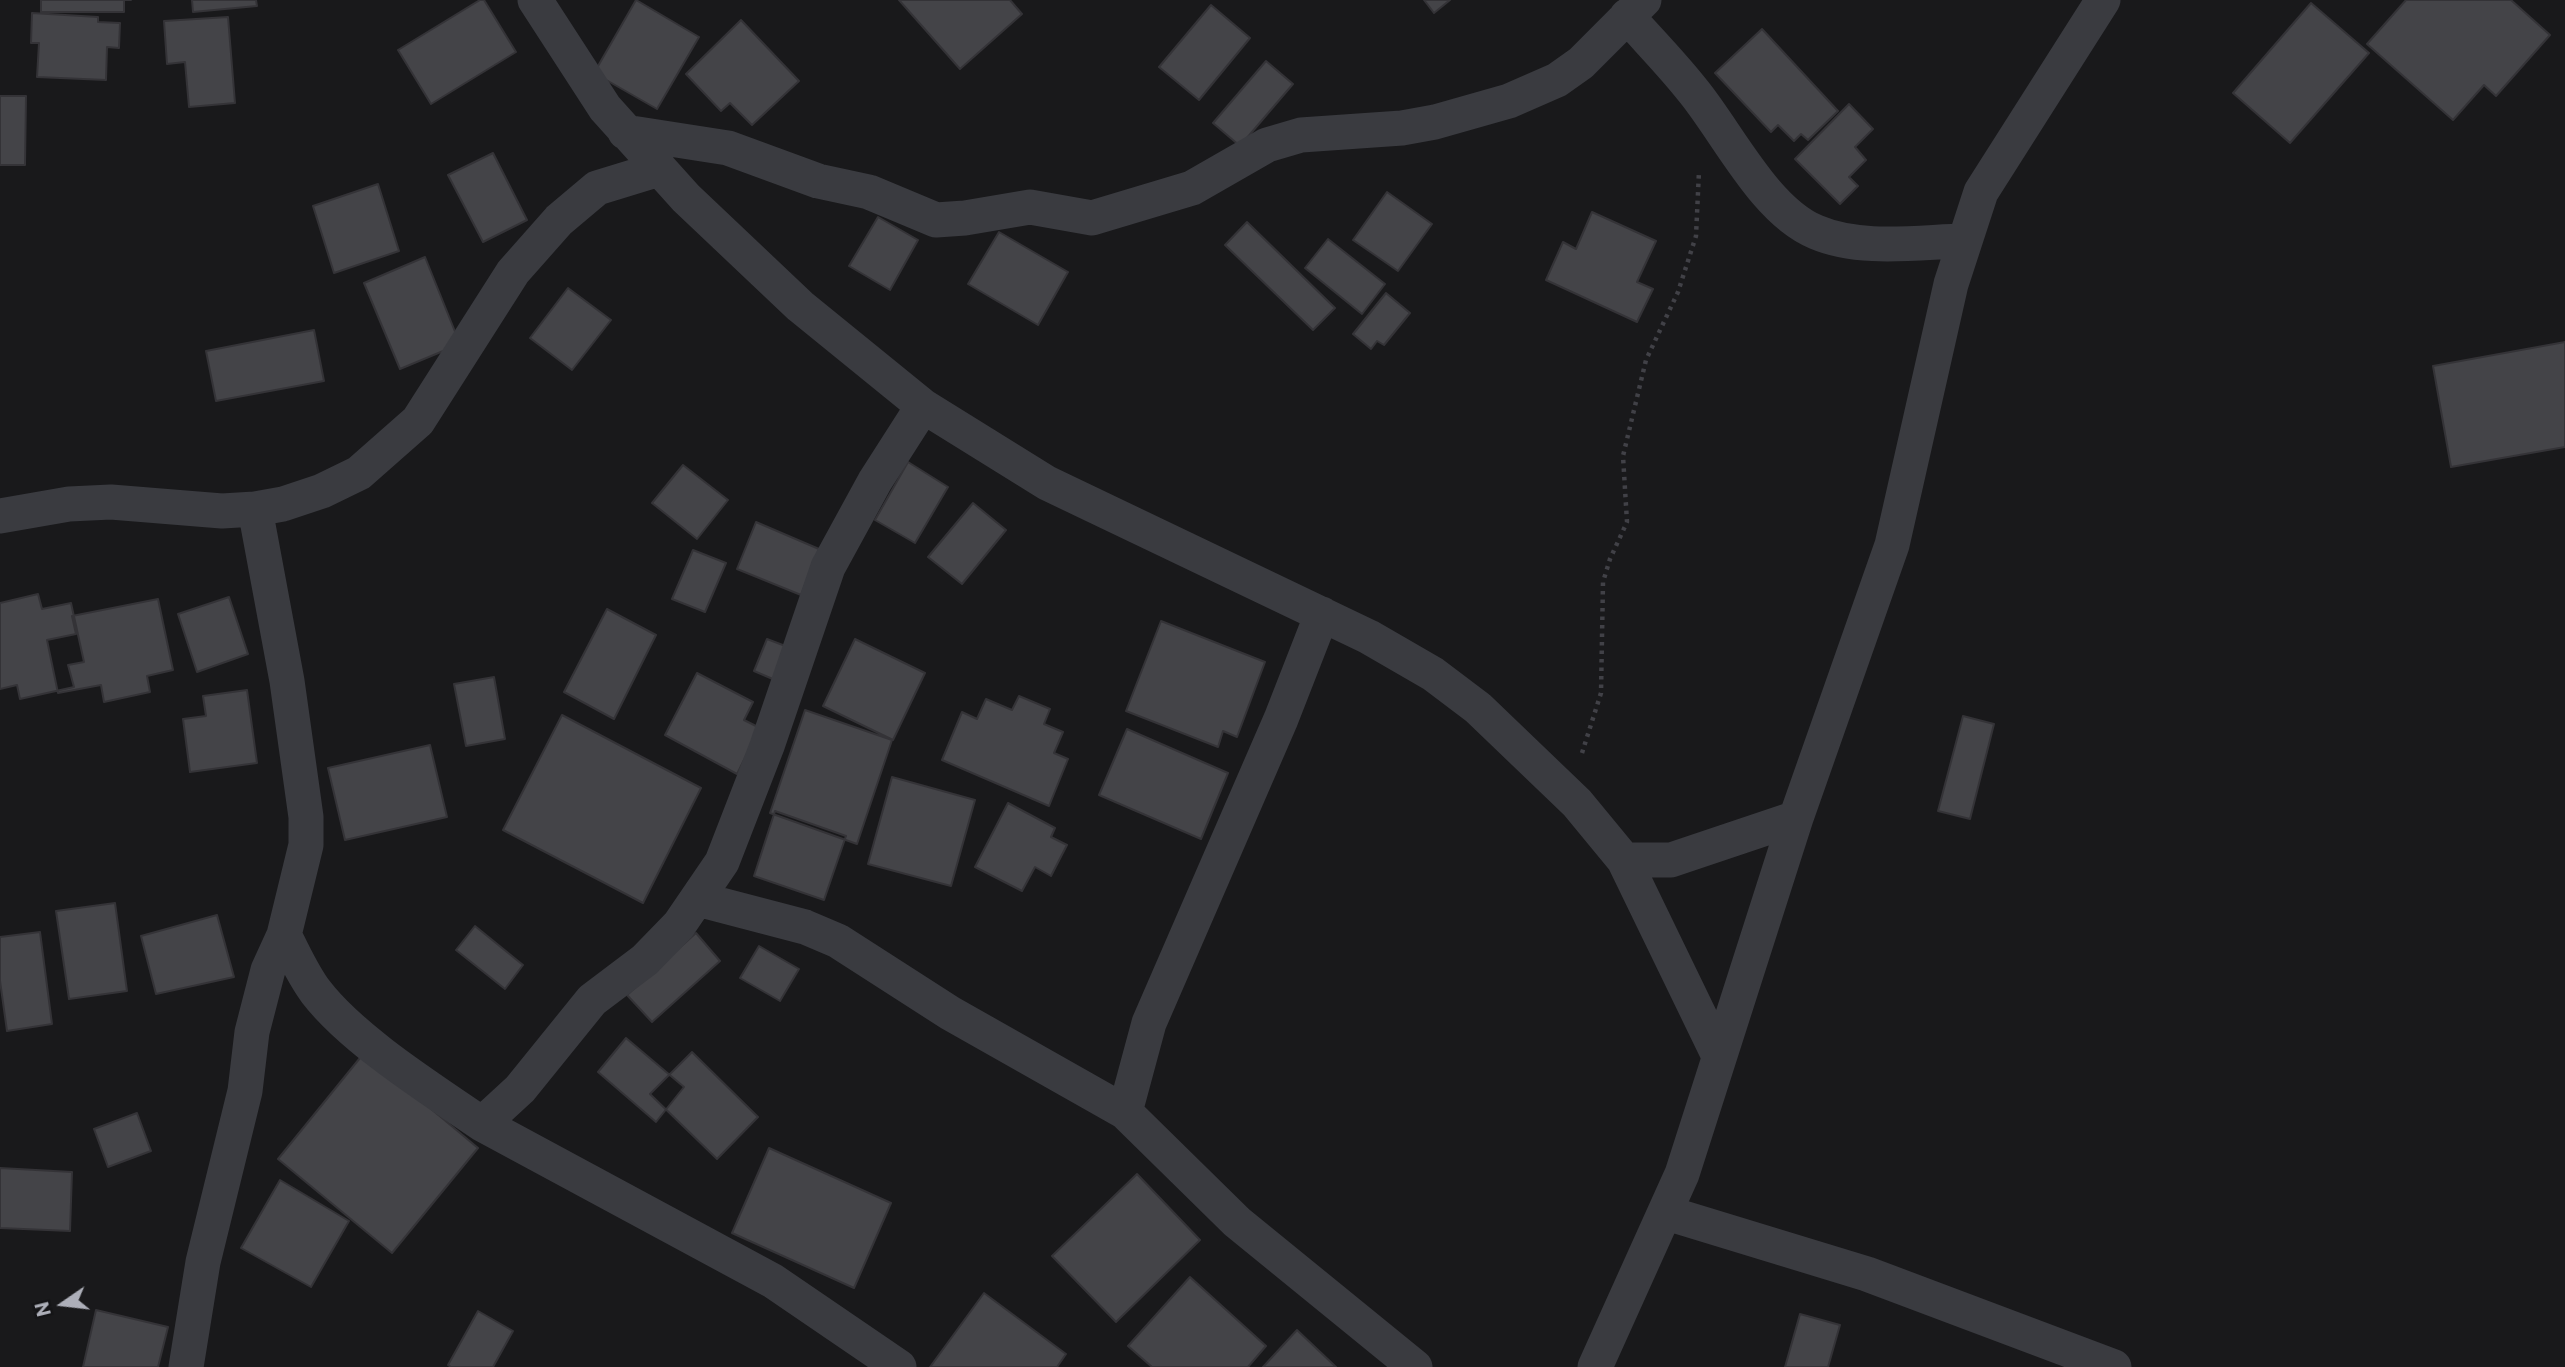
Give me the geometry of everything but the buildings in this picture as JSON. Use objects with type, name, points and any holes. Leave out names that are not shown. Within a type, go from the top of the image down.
[{"type":"street","points":[[535,0],[606,108],[659,169],[800,306],[923,406],[1072,496],[1322,614],[1442,681],[1478,708],[1577,803],[1624,860],[1719,1056]]},
{"type":"street","points":[[1595,1367],[1667,1213],[1796,818],[1892,545],[1951,284],[1981,192],[2102,0]]},
{"type":"street","points":[[625,132],[728,148],[818,181],[869,192],[936,220],[965,219],[1030,207],[1092,218],[1192,188],[1268,145],[1301,135],[1435,122],[1509,101],[1565,74],[1636,8],[1761,186],[1785,211],[1815,232],[1842,239],[1890,243],[1965,241]]},
{"type":"street","points":[[0,516],[69,504],[111,502],[222,510],[254,509],[283,504],[322,491],[359,473],[385,453],[418,421],[513,272],[559,220],[597,188],[659,169]]},
{"type":"street","points":[[482,1124],[520,1089],[592,1000],[645,960],[679,925],[722,862],[735,832],[828,566],[874,481],[923,406]]},
{"type":"street","points":[[186,1367],[203,1262],[245,1091],[252,1032],[268,970],[284,935],[301,873],[306,817],[287,681],[254,509]]},
{"type":"street","points":[[1125,1112],[1149,1023],[1281,719],[1322,614]]},
{"type":"street","points":[[1624,860],[1671,860],[1796,818]]},
{"type":"street","points":[[698,899],[805,927],[838,941],[950,1013],[1125,1112],[1237,1222],[1415,1367]]},
{"type":"street","points":[[284,935],[316,992],[357,1032],[482,1124],[773,1281],[899,1367]]},
{"type":"street","points":[[1667,1213],[1867,1274],[2113,1367]]},
{"type":"path","points":[[1577,803],[1579,762],[1601,692],[1603,582],[1627,522],[1623,456],[1646,360],[1678,292],[1696,236],[1699,167]]}]
